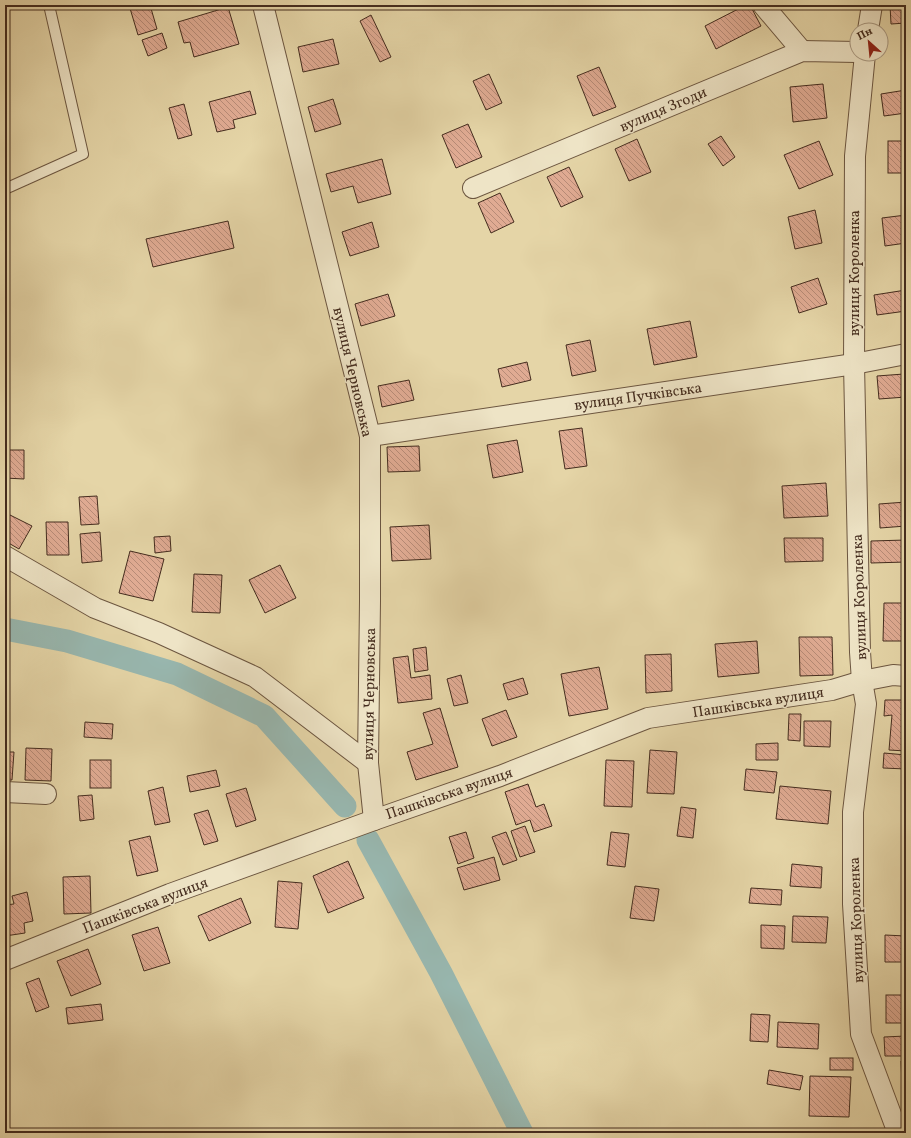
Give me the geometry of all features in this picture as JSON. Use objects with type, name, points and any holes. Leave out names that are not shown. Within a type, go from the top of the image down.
[{"type":"street","name":"вулиця Черновська","points":[[263,5],[370,436],[368,763],[374,820]]},
{"type":"street","points":[[763,5],[802,51]]},
{"type":"street","points":[[869,22],[872,5]]},
{"type":"street","name":"вулиця Згоди","points":[[473,188],[802,51],[849,52]]},
{"type":"street","name":"вулиця Короленка","points":[[864,62],[854,156],[854,364],[860,652],[862,681],[866,704],[853,812],[853,904],[861,1034],[898,1133]]},
{"type":"street","name":"вулиця Пучківська","points":[[370,436],[854,364],[906,354]]},
{"type":"street","points":[[5,556],[95,608],[159,633],[255,677],[368,763]]},
{"type":"street","name":"Пашківська вулиця","points":[[5,960],[170,894],[500,776],[648,718],[832,690],[862,681],[893,675],[906,676]]},
{"type":"street","points":[[5,792],[46,794]]},
{"type":"lane","points":[[5,189],[83,154],[49,5]]},
{"type":"building","points":[[129,5],[150,5],[157,29],[138,35]]},
{"type":"building","points":[[746,5],[750,5],[761,26],[716,49],[705,26]]},
{"type":"building","points":[[890,5],[906,5],[906,23],[891,24]]},
{"type":"building","points":[[228,7],[239,44],[194,57],[190,42],[184,43],[178,22]]},
{"type":"building","points":[[371,15],[391,57],[380,62],[360,21]]},
{"type":"building","points":[[162,33],[167,48],[148,56],[142,40]]},
{"type":"building","points":[[333,39],[339,64],[303,72],[298,47]]},
{"type":"building","points":[[599,67],[616,107],[593,116],[577,76]]},
{"type":"building","points":[[489,74],[502,103],[486,110],[473,81]]},
{"type":"building","points":[[823,84],[827,118],[793,122],[790,87]]},
{"type":"building","points":[[906,90],[906,113],[884,116],[881,94]]},
{"type":"building","points":[[250,91],[256,114],[233,120],[235,128],[217,132],[209,102]]},
{"type":"building","points":[[333,99],[341,124],[315,132],[308,107]]},
{"type":"building","points":[[184,104],[192,135],[178,139],[169,108]]},
{"type":"building","points":[[468,124],[482,157],[456,168],[442,135]]},
{"type":"building","points":[[721,136],[735,157],[723,166],[708,144]]},
{"type":"building","points":[[637,139],[651,172],[629,181],[615,149]]},
{"type":"building","points":[[819,141],[833,175],[799,189],[784,155]]},
{"type":"building","points":[[888,141],[906,141],[906,173],[888,173]]},
{"type":"building","points":[[382,159],[391,194],[358,203],[353,186],[331,192],[326,174]]},
{"type":"building","points":[[569,167],[583,197],[561,207],[547,177]]},
{"type":"building","points":[[500,193],[514,222],[491,233],[478,203]]},
{"type":"building","points":[[815,210],[822,243],[795,249],[788,217]]},
{"type":"building","points":[[906,215],[906,243],[885,246],[882,218]]},
{"type":"building","points":[[228,221],[234,248],[153,267],[146,239]]},
{"type":"building","points":[[372,222],[379,247],[350,256],[342,232]]},
{"type":"building","points":[[818,278],[827,304],[799,313],[791,287]]},
{"type":"building","points":[[906,290],[906,311],[877,315],[874,295]]},
{"type":"building","points":[[388,294],[395,316],[361,326],[355,304]]},
{"type":"building","points":[[690,321],[697,357],[654,365],[647,329]]},
{"type":"building","points":[[590,340],[596,371],[572,376],[566,345]]},
{"type":"building","points":[[527,362],[531,380],[502,387],[498,369]]},
{"type":"building","points":[[904,374],[906,397],[879,399],[877,376]]},
{"type":"building","points":[[409,380],[414,400],[382,407],[378,386]]},
{"type":"building","points":[[582,428],[587,466],[565,469],[559,431]]},
{"type":"building","points":[[517,440],[523,472],[493,478],[487,445]]},
{"type":"building","points":[[419,446],[420,471],[388,472],[387,447]]},
{"type":"building","points":[[5,450],[24,450],[24,479],[5,478]]},
{"type":"building","points":[[826,483],[828,516],[784,518],[782,486]]},
{"type":"building","points":[[97,496],[99,524],[81,525],[79,497]]},
{"type":"building","points":[[906,502],[906,526],[880,528],[879,504]]},
{"type":"building","points":[[10,515],[32,526],[19,549],[5,541],[5,524]]},
{"type":"building","points":[[46,522],[68,522],[69,555],[47,555]]},
{"type":"building","points":[[429,525],[431,559],[392,561],[390,527]]},
{"type":"building","points":[[100,532],[102,561],[82,563],[80,534]]},
{"type":"building","points":[[170,536],[171,551],[155,553],[154,537]]},
{"type":"building","points":[[784,538],[823,538],[823,561],[785,562]]},
{"type":"building","points":[[906,540],[906,562],[871,563],[871,541]]},
{"type":"building","points":[[130,551],[164,559],[153,601],[119,593]]},
{"type":"building","points":[[280,565],[296,598],[265,613],[249,580]]},
{"type":"building","points":[[194,574],[222,575],[220,613],[192,612]]},
{"type":"building","points":[[884,603],[905,603],[904,641],[883,641]]},
{"type":"building","points":[[799,637],[832,637],[833,675],[800,676]]},
{"type":"building","points":[[757,641],[759,673],[718,677],[715,644]]},
{"type":"building","points":[[426,647],[428,670],[415,672],[413,649]]},
{"type":"building","points":[[671,654],[672,691],[646,693],[645,655]]},
{"type":"building","points":[[408,656],[411,678],[430,675],[432,699],[398,703],[393,658]]},
{"type":"building","points":[[599,667],[608,709],[569,716],[561,674]]},
{"type":"building","points":[[461,675],[468,703],[454,706],[447,679]]},
{"type":"building","points":[[523,678],[528,694],[508,700],[503,684]]},
{"type":"building","points":[[885,700],[906,700],[906,751],[889,750],[892,715],[884,716]]},
{"type":"building","points":[[440,708],[458,767],[416,780],[407,752],[433,744],[423,713]]},
{"type":"building","points":[[506,710],[517,737],[492,746],[482,719]]},
{"type":"building","points":[[789,714],[801,714],[800,741],[788,740]]},
{"type":"building","points":[[804,721],[831,721],[830,747],[804,746]]},
{"type":"building","points":[[85,722],[113,724],[112,739],[84,737]]},
{"type":"building","points":[[778,743],[778,760],[756,760],[756,744]]},
{"type":"building","points":[[26,748],[52,749],[51,781],[25,780]]},
{"type":"building","points":[[650,750],[677,752],[674,794],[647,793]]},
{"type":"building","points":[[5,752],[14,752],[12,780],[5,780]]},
{"type":"building","points":[[884,753],[906,755],[906,769],[883,768]]},
{"type":"building","points":[[90,760],[111,760],[111,788],[90,788]]},
{"type":"building","points":[[606,760],[634,761],[632,807],[604,806]]},
{"type":"building","points":[[746,769],[777,772],[774,793],[744,790]]},
{"type":"building","points":[[216,770],[220,786],[190,792],[187,776]]},
{"type":"building","points":[[528,784],[536,807],[544,804],[552,826],[534,832],[530,820],[516,825],[505,792]]},
{"type":"building","points":[[780,786],[831,791],[828,824],[776,819]]},
{"type":"building","points":[[163,787],[170,822],[155,825],[148,791]]},
{"type":"building","points":[[246,788],[256,820],[236,827],[226,794]]},
{"type":"building","points":[[92,795],[94,819],[80,821],[78,796]]},
{"type":"building","points":[[681,807],[696,809],[693,838],[677,836]]},
{"type":"building","points":[[208,810],[218,841],[204,845],[194,814]]},
{"type":"building","points":[[525,826],[535,852],[520,857],[511,831]]},
{"type":"building","points":[[466,832],[474,858],[458,864],[449,837]]},
{"type":"building","points":[[506,832],[517,860],[503,865],[492,837]]},
{"type":"building","points":[[611,832],[629,834],[625,867],[607,865]]},
{"type":"building","points":[[150,836],[158,871],[137,876],[129,841]]},
{"type":"building","points":[[494,857],[500,880],[464,890],[457,868]]},
{"type":"building","points":[[348,861],[364,898],[328,913],[313,876]]},
{"type":"building","points":[[792,864],[822,867],[821,888],[790,886]]},
{"type":"building","points":[[90,876],[91,913],[64,914],[63,877]]},
{"type":"building","points":[[278,881],[302,883],[298,929],[275,927]]},
{"type":"building","points":[[635,886],[659,889],[654,921],[630,918]]},
{"type":"building","points":[[751,888],[782,890],[781,905],[749,903]]},
{"type":"building","points":[[27,892],[33,921],[24,923],[25,933],[5,936],[5,905],[14,904],[12,896]]},
{"type":"building","points":[[241,898],[251,923],[209,941],[198,916]]},
{"type":"building","points":[[793,916],[828,917],[826,943],[792,942]]},
{"type":"building","points":[[761,925],[785,926],[784,949],[761,948]]},
{"type":"building","points":[[158,927],[170,963],[144,971],[132,935]]},
{"type":"building","points":[[885,935],[906,936],[906,962],[885,962]]},
{"type":"building","points":[[88,949],[101,984],[71,996],[57,961]]},
{"type":"building","points":[[39,978],[49,1007],[36,1012],[26,983]]},
{"type":"building","points":[[886,995],[906,995],[906,1023],[886,1023]]},
{"type":"building","points":[[101,1004],[103,1020],[68,1024],[66,1008]]},
{"type":"building","points":[[751,1014],[770,1015],[768,1042],[750,1041]]},
{"type":"building","points":[[778,1022],[819,1024],[818,1049],[777,1047]]},
{"type":"building","points":[[906,1036],[906,1056],[885,1056],[884,1037]]},
{"type":"building","points":[[830,1058],[853,1058],[853,1070],[830,1070]]},
{"type":"building","points":[[901,1061],[906,1061],[906,1085],[902,1085]]},
{"type":"building","points":[[769,1070],[803,1076],[800,1090],[767,1084]]},
{"type":"building","points":[[810,1076],[851,1077],[849,1117],[809,1116]]},
{"type":"waterway","points":[[5,629],[67,641],[177,674],[264,716],[345,806]]},
{"type":"waterway","points":[[368,840],[441,973],[522,1133]]}]
